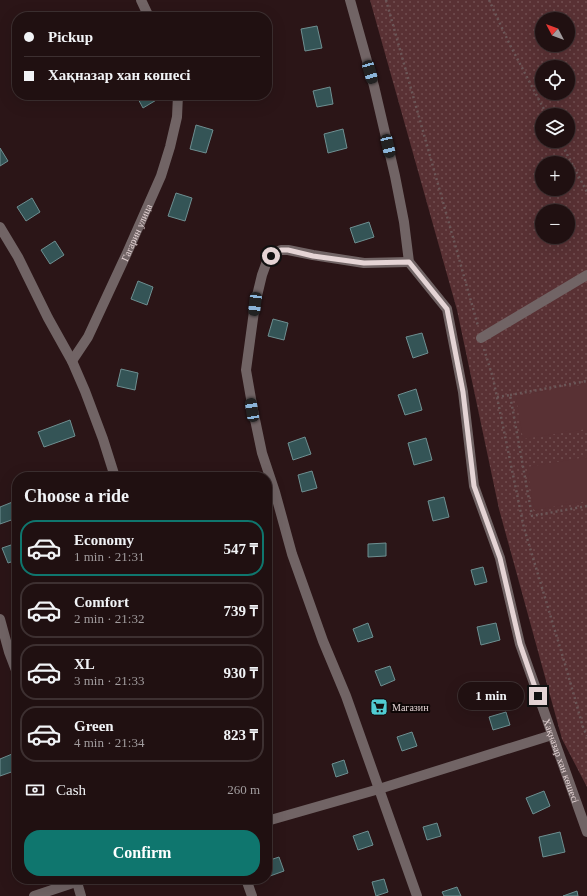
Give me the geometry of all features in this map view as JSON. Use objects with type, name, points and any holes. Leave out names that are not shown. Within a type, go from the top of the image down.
[{"type":"street","points":[[141,0],[147,12]]},
{"type":"street","points":[[268,472],[262,453],[252,410],[246,370],[255,304],[262,275],[271,256],[281,250],[288,250],[313,256],[364,263],[409,262],[404,222],[395,176],[374,86],[350,0]]},
{"type":"street","name":"Гагарин улица","points":[[72,361],[88,337],[161,176],[177,117],[178,100]]},
{"type":"street","points":[[0,226],[18,257],[48,318],[72,361],[92,411],[113,472]]},
{"type":"street","name":"Хақназар хан көшесі","points":[[409,262],[447,309],[463,392],[474,486],[500,558],[520,644],[587,832]]},
{"type":"street","points":[[481,338],[587,276]]},
{"type":"street","points":[[272,483],[292,554],[346,696],[417,896]]},
{"type":"street","points":[[0,620],[12,660]]},
{"type":"street","points":[[272,820],[379,789],[552,735]]},
{"type":"street","points":[[34,896],[68,884]]},
{"type":"street","points":[[80,884],[81,896]]},
{"type":"street","points":[[248,884],[252,896]]},
{"type":"path","points":[[386,0],[493,378],[524,528],[583,727],[587,736]]},
{"type":"path","points":[[489,0],[509,43],[543,108]]},
{"type":"path","points":[[564,148],[587,192]]},
{"type":"path","points":[[497,397],[587,381]]},
{"type":"path","points":[[510,395],[532,516],[587,506]]},
{"type":"shaded area","points":[[370,0],[587,0],[587,787],[562,739],[499,509],[457,310]]},
{"type":"shaded area","points":[[587,384],[587,429],[523,439],[516,396]]},
{"type":"shaded area","points":[[587,457],[587,501],[534,510],[527,467]]},
{"type":"building","points":[[317,26],[322,48],[305,51],[301,29]]},
{"type":"building","points":[[330,87],[333,104],[317,107],[313,91]]},
{"type":"building","points":[[139,100],[156,100],[143,108]]},
{"type":"building","points":[[196,125],[213,130],[206,153],[190,149]]},
{"type":"building","points":[[343,129],[347,148],[328,153],[324,134]]},
{"type":"building","points":[[0,148],[8,161],[0,166]]},
{"type":"building","points":[[176,193],[192,198],[185,221],[168,216]]},
{"type":"building","points":[[32,198],[40,212],[26,221],[17,207]]},
{"type":"building","points":[[369,222],[374,237],[355,243],[350,228]]},
{"type":"building","points":[[55,241],[64,255],[50,264],[41,250]]},
{"type":"building","points":[[138,281],[153,287],[147,305],[131,299]]},
{"type":"building","points":[[273,319],[288,323],[284,340],[268,336]]},
{"type":"building","points":[[422,333],[428,353],[413,358],[406,337]]},
{"type":"building","points":[[121,369],[138,373],[135,390],[117,386]]},
{"type":"building","points":[[416,389],[422,410],[405,415],[398,395]]},
{"type":"building","points":[[70,420],[75,436],[44,447],[38,432]]},
{"type":"building","points":[[305,437],[311,454],[293,460],[288,443]]},
{"type":"building","points":[[426,438],[432,460],[414,465],[408,443]]},
{"type":"building","points":[[312,471],[317,488],[302,492],[298,475]]},
{"type":"building","points":[[444,497],[449,517],[433,521],[428,501]]},
{"type":"building","points":[[12,502],[12,520],[0,524],[0,507]]},
{"type":"building","points":[[386,543],[386,556],[368,557],[368,544]]},
{"type":"building","points":[[12,545],[12,562],[8,563],[2,548]]},
{"type":"building","points":[[483,567],[487,582],[475,585],[471,570]]},
{"type":"building","points":[[368,623],[373,637],[358,642],[353,629]]},
{"type":"building","points":[[496,623],[500,640],[481,645],[477,627]]},
{"type":"building","points":[[390,666],[395,680],[381,686],[375,671]]},
{"type":"building","points":[[506,712],[510,725],[493,730],[489,717]]},
{"type":"building","points":[[412,732],[417,746],[402,751],[397,737]]},
{"type":"building","points":[[12,754],[12,772],[0,776],[0,759]]},
{"type":"building","points":[[344,760],[348,773],[336,777],[332,764]]},
{"type":"building","points":[[544,791],[550,806],[533,814],[526,798]]},
{"type":"building","points":[[437,823],[441,836],[427,840],[423,827]]},
{"type":"building","points":[[368,831],[373,845],[358,850],[353,836]]},
{"type":"building","points":[[560,832],[565,852],[543,857],[539,837]]},
{"type":"building","points":[[279,857],[284,871],[272,875],[272,859]]},
{"type":"building","points":[[384,879],[388,892],[376,896],[372,882]]},
{"type":"building","points":[[457,887],[461,896],[444,896],[442,892]]},
{"type":"building","points":[[577,891],[578,896],[563,896]]},
{"type":"place","name":"Магазин","points":[[379,707]]},
{"type":"route","points":[[271,256],[281,250],[288,250],[313,256],[364,263],[409,262],[447,309],[463,392],[474,486],[500,558],[520,644],[538,696]]}]
